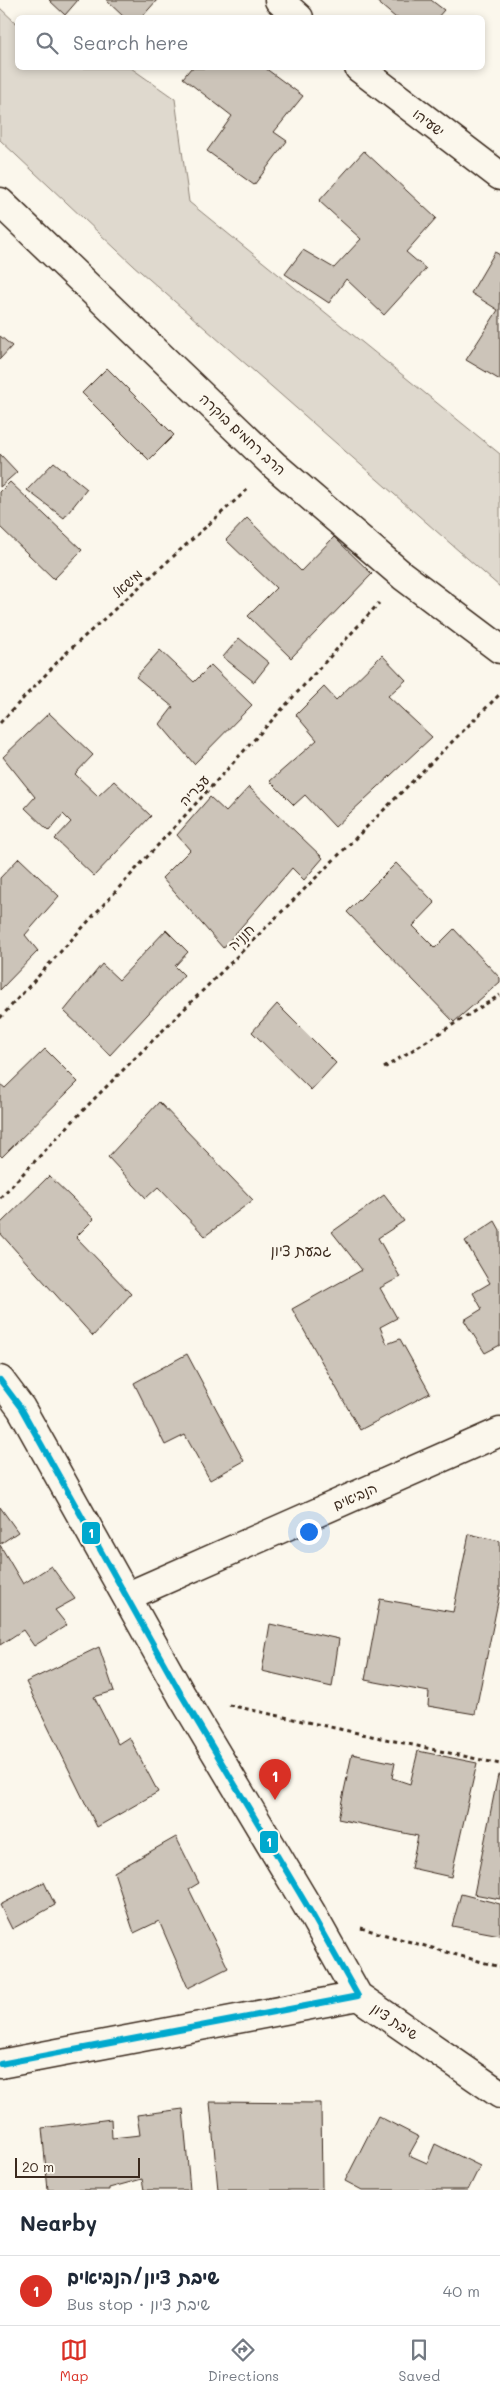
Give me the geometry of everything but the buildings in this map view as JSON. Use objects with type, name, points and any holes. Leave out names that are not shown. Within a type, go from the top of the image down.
[{"type":"street","points":[[279,0],[296,15]]},
{"type":"street","name":"ישעיהו","points":[[362,70],[500,176]]},
{"type":"street","name":"הרב רחמים בוקרה","points":[[0,202],[274,465],[403,576],[500,649]]},
{"type":"street","name":"שיבת ציון","points":[[0,1380],[21,1408],[128,1596],[182,1696],[312,1914],[358,1996],[500,2094]]},
{"type":"street","name":"הנביאים","points":[[128,1596],[500,1432]]},
{"type":"street","points":[[0,2064],[358,1996]]},
{"type":"path","name":"מישאל","points":[[0,723],[64,654],[274,465]]},
{"type":"path","name":"עזריה","points":[[0,1018],[403,576]]},
{"type":"path","name":"חנניה","points":[[0,1198],[91,1102],[500,694]]},
{"type":"path","points":[[384,1068],[500,995]]},
{"type":"path","points":[[182,1696],[500,1764]]},
{"type":"path","points":[[312,1914],[500,1967]]},
{"type":"shaded area","points":[[0,8],[15,22],[15,70],[134,70],[175,99],[189,202],[500,454],[500,587],[133,265],[0,140]]},
{"type":"transit line","name":"1","points":[[0,1380],[21,1408],[182,1696],[312,1914],[358,1996]]},
{"type":"transit line","name":"1","points":[[0,2064],[358,1996]]},
{"type":"place","name":"שיבת ציון/הנביאים","points":[[275,1800]]},
{"type":"district","name":"גבעת ציון","points":[[301,1250]]}]
